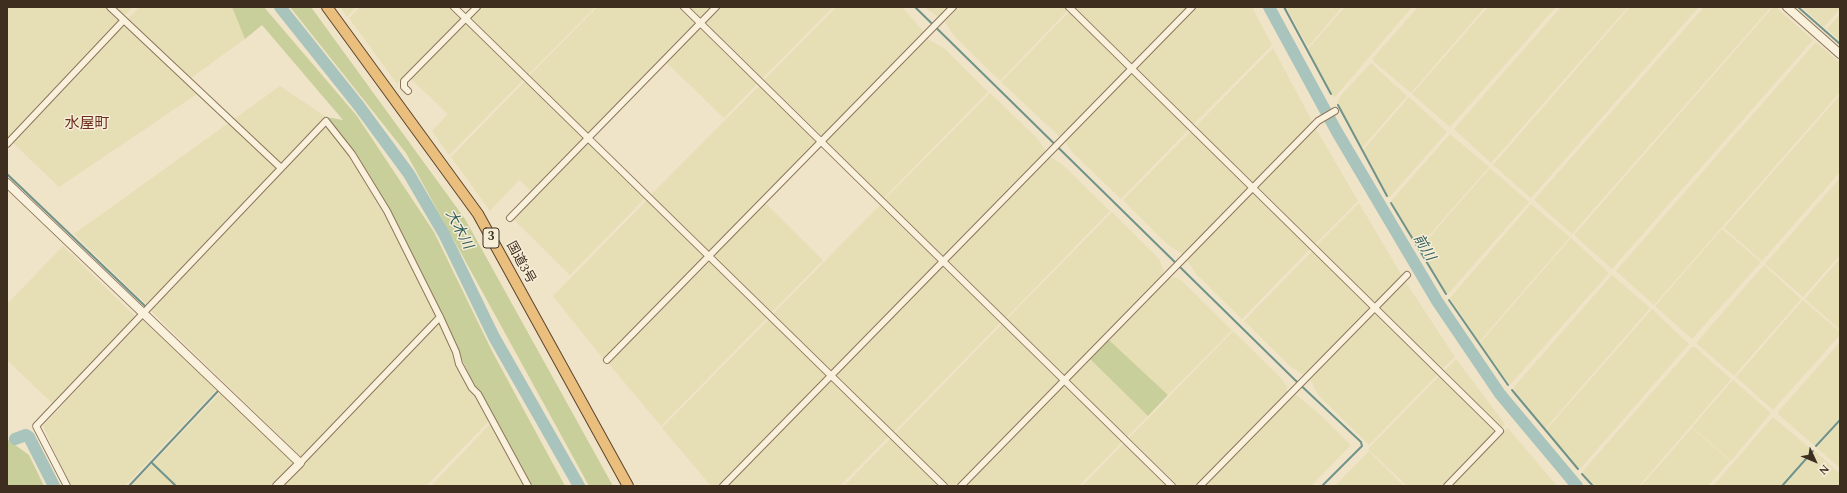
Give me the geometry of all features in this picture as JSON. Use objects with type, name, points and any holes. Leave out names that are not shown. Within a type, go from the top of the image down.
[{"type":"highway","name":"国道3号","points":[[327,7],[478,214],[628,486]]},
{"type":"street","points":[[110,7],[281,168]]},
{"type":"street","points":[[454,7],[944,486]]},
{"type":"street","points":[[408,91],[404,87],[404,81],[477,7]]},
{"type":"street","points":[[684,7],[1172,486]]},
{"type":"street","points":[[510,218],[716,7]]},
{"type":"street","points":[[607,360],[953,7]]},
{"type":"street","points":[[1069,7],[1500,431],[1447,486]]},
{"type":"street","points":[[723,486],[1192,7]]},
{"type":"street","points":[[1786,7],[1840,54]]},
{"type":"street","points":[[7,144],[124,20]]},
{"type":"street","points":[[961,486],[1066,381],[1318,121],[1335,110]]},
{"type":"street","points":[[67,486],[36,426],[326,121],[352,154],[387,211],[440,317],[456,352],[459,364],[472,388],[478,394],[528,486]]},
{"type":"street","points":[[7,183],[300,463]]},
{"type":"street","points":[[1200,486],[1407,275]]},
{"type":"street","points":[[277,486],[440,317]]},
{"type":"shaded area","points":[[7,7],[107,7],[121,21],[8,138]]},
{"type":"shaded area","points":[[114,7],[133,7],[124,16]]},
{"type":"shaded area","points":[[139,7],[232,7],[245,39],[191,78],[127,20]]},
{"type":"shaded area","points":[[340,7],[356,7],[347,17]]},
{"type":"shaded area","points":[[360,7],[452,7],[462,18],[397,84],[349,18]]},
{"type":"shaded area","points":[[480,7],[595,7],[528,75],[470,19]]},
{"type":"shaded area","points":[[597,7],[679,7],[695,22],[694,25],[589,133],[587,133],[529,76]]},
{"type":"shaded area","points":[[689,7],[712,7],[702,17],[699,17]]},
{"type":"shaded area","points":[[719,7],[833,7],[762,79],[705,24],[705,21]]},
{"type":"shaded area","points":[[836,7],[902,7],[925,33],[823,137],[764,80]]},
{"type":"shaded area","points":[[924,7],[950,7],[940,18]]},
{"type":"shaded area","points":[[959,7],[1066,7],[1068,10],[1000,81],[955,37],[945,22]]},
{"type":"shaded area","points":[[1189,7],[1132,64],[1074,8]]},
{"type":"shaded area","points":[[1196,7],[1252,7],[1272,45],[1193,125],[1135,69]]},
{"type":"shaded area","points":[[1286,7],[1342,7],[1308,47]]},
{"type":"shaded area","points":[[1345,7],[1412,7],[1334,98],[1308,49]]},
{"type":"shaded area","points":[[1418,7],[1485,7],[1411,93],[1373,61],[1373,58]]},
{"type":"shaded area","points":[[1488,7],[1556,7],[1450,127],[1412,94]]},
{"type":"shaded area","points":[[1561,7],[1628,7],[1491,163],[1454,129]]},
{"type":"shaded area","points":[[1630,7],[1699,7],[1531,198],[1493,165]]},
{"type":"shaded area","points":[[1704,7],[1771,7],[1572,234],[1534,200]]},
{"type":"shaded area","points":[[1773,7],[1776,7],[1813,40],[1612,269],[1574,235]]},
{"type":"shaded area","points":[[1802,7],[1840,7],[1840,9],[1824,27]]},
{"type":"shaded area","points":[[1070,11],[1127,67],[1127,70],[1061,138],[1001,82]]},
{"type":"shaded area","points":[[1840,14],[1840,41],[1827,29]]},
{"type":"shaded area","points":[[467,22],[524,79],[449,155],[432,131],[448,114],[410,78],[464,23]]},
{"type":"shaded area","points":[[124,23],[197,94],[59,187],[12,142]]},
{"type":"shaded area","points":[[698,27],[757,84],[724,118],[665,61]]},
{"type":"shaded area","points":[[927,39],[944,48],[988,92],[884,198],[826,142]]},
{"type":"shaded area","points":[[1816,42],[1840,63],[1840,92],[1654,305],[1616,271]]},
{"type":"shaded area","points":[[1273,48],[1313,123],[1254,184],[1252,184],[1195,127]]},
{"type":"shaded area","points":[[1371,63],[1407,96],[1362,148],[1337,103],[1342,94]]},
{"type":"shaded area","points":[[1130,74],[1134,74],[1189,129],[1121,199],[1073,153],[1065,141]]},
{"type":"shaded area","points":[[526,80],[583,135],[583,138],[531,191],[519,180],[490,211],[451,157]]},
{"type":"shaded area","points":[[280,86],[326,117],[148,306],[74,234]]},
{"type":"shaded area","points":[[759,86],[816,141],[816,144],[710,251],[708,251],[651,195]]},
{"type":"shaded area","points":[[990,93],[1037,138],[1046,152],[945,257],[942,257],[885,199]]},
{"type":"shaded area","points":[[1840,95],[1840,172],[1762,261],[1724,228]]},
{"type":"shaded area","points":[[1409,97],[1447,132],[1389,198],[1363,150]]},
{"type":"shaded area","points":[[326,126],[349,156],[385,216],[437,316],[302,458],[151,311]]},
{"type":"shaded area","points":[[1315,127],[1358,201],[1315,244],[1258,187]]},
{"type":"shaded area","points":[[1192,130],[1249,186],[1249,189],[1184,255],[1168,245],[1123,200]]},
{"type":"shaded area","points":[[1450,134],[1489,167],[1418,248],[1391,201]]},
{"type":"shaded area","points":[[588,141],[646,197],[570,275],[512,218]]},
{"type":"shaded area","points":[[1049,156],[1063,165],[1110,211],[1006,318],[948,261]]},
{"type":"shaded area","points":[[1490,168],[1529,202],[1447,295],[1419,249]]},
{"type":"shaded area","points":[[1840,178],[1840,255],[1803,297],[1765,264]]},
{"type":"shaded area","points":[[1253,192],[1255,192],[1311,248],[1242,319],[1196,274],[1187,260]]},
{"type":"shaded area","points":[[648,199],[705,255],[604,360],[553,296]]},
{"type":"shaded area","points":[[765,203],[823,260],[771,313],[714,258],[714,255]]},
{"type":"shaded area","points":[[1359,203],[1402,276],[1375,304],[1316,246]]},
{"type":"shaded area","points":[[1531,204],[1570,237],[1479,342],[1450,298]]},
{"type":"shaded area","points":[[880,205],[938,261],[938,264],[831,372],[773,314]]},
{"type":"shaded area","points":[[1112,212],[1159,259],[1164,271],[1158,281],[1067,376],[1064,376],[1007,319]]},
{"type":"shaded area","points":[[1722,229],[1761,262],[1692,339],[1655,306]]},
{"type":"shaded area","points":[[1571,238],[1609,273],[1510,385],[1480,343]]},
{"type":"shaded area","points":[[63,246],[137,318],[53,404],[7,360],[7,304]]},
{"type":"shaded area","points":[[1313,250],[1371,308],[1305,376],[1290,366],[1244,321]]},
{"type":"shaded area","points":[[1840,258],[1840,330],[1805,299]]},
{"type":"shaded area","points":[[711,260],[768,317],[661,426],[608,363]]},
{"type":"shaded area","points":[[1764,265],[1801,299],[1734,376],[1697,344],[1697,342]]},
{"type":"shaded area","points":[[941,267],[943,267],[1000,323],[893,433],[835,375]]},
{"type":"shaded area","points":[[1612,275],[1650,308],[1545,429],[1513,388]]},
{"type":"shaded area","points":[[1174,277],[1182,281],[1232,330],[1168,395],[1109,340],[1168,279]]},
{"type":"shaded area","points":[[1405,281],[1455,357],[1442,369],[1380,309],[1380,307]]},
{"type":"shaded area","points":[[1803,300],[1840,332],[1840,335],[1773,410],[1736,377]]},
{"type":"shaded area","points":[[1652,309],[1689,344],[1580,469],[1546,430]]},
{"type":"shaded area","points":[[1374,312],[1377,312],[1439,373],[1369,445],[1318,395],[1310,379]]},
{"type":"shaded area","points":[[144,318],[217,389],[125,486],[70,486],[43,426]]},
{"type":"shaded area","points":[[769,319],[827,376],[719,486],[711,486],[662,428]]},
{"type":"shaded area","points":[[438,323],[441,325],[452,349],[455,362],[469,389],[477,398],[489,421],[426,486],[283,486]]},
{"type":"shaded area","points":[[1002,324],[1060,382],[958,486],[947,486],[895,434]]},
{"type":"shaded area","points":[[1233,331],[1277,374],[1288,387],[1286,389],[1288,392],[1197,486],[1178,486],[1129,438]]},
{"type":"shaded area","points":[[1840,342],[1840,418],[1815,446],[1778,414],[1778,412]]},
{"type":"shaded area","points":[[1692,347],[1695,347],[1731,379],[1639,486],[1595,486],[1582,472]]},
{"type":"shaded area","points":[[1090,359],[1148,416],[1127,437],[1070,382],[1070,379]]},
{"type":"shaded area","points":[[1456,359],[1505,424],[1502,428],[1444,371]]},
{"type":"shaded area","points":[[1440,375],[1497,430],[1445,486],[1407,486],[1368,449]]},
{"type":"shaded area","points":[[832,379],[889,436],[840,486],[727,486]]},
{"type":"shaded area","points":[[1733,380],[1771,413],[1731,461],[1692,427]]},
{"type":"shaded area","points":[[1063,386],[1065,386],[1122,442],[1079,486],[964,486]]},
{"type":"shaded area","points":[[221,392],[294,462],[271,486],[131,486]]},
{"type":"shaded area","points":[[1293,395],[1296,395],[1315,410],[1351,445],[1311,486],[1204,486]]},
{"type":"shaded area","points":[[1773,417],[1812,450],[1781,486],[1713,486]]},
{"type":"shaded area","points":[[1840,422],[1840,468],[1817,448]]},
{"type":"shaded area","points":[[491,423],[526,486],[431,486]]},
{"type":"shaded area","points":[[1508,428],[1557,486],[1450,486],[1506,429]]},
{"type":"shaded area","points":[[1692,428],[1730,461],[1708,486],[1641,486]]},
{"type":"shaded area","points":[[891,438],[940,486],[844,486]]},
{"type":"shaded area","points":[[1124,443],[1168,486],[1082,486]]},
{"type":"shaded area","points":[[1369,451],[1404,486],[1335,486]]},
{"type":"shaded area","points":[[1815,451],[1840,474],[1840,486],[1784,486]]},
{"type":"green space","points":[[232,7],[264,7],[357,116],[434,232],[492,351],[565,486],[532,486],[472,381],[442,317],[355,155],[326,117],[343,120],[262,25],[245,39]]},
{"type":"green space","points":[[290,7],[311,7],[465,219],[613,486],[589,486],[406,153]]},
{"type":"green space","points":[[1109,340],[1168,395],[1148,416],[1090,359]]},
{"type":"green space","points":[[7,439],[29,455],[44,486],[7,486]]},
{"type":"waterway","name":"大木川","points":[[280,7],[359,106],[409,174],[444,234],[494,337],[579,486]]},
{"type":"waterway","points":[[915,7],[1294,379],[1361,442],[1362,446],[1322,486]]},
{"type":"waterway","name":"前川","points":[[1269,7],[1337,132],[1437,301],[1500,394],[1577,486]]},
{"type":"waterway","points":[[1284,7],[1331,94]]},
{"type":"waterway","points":[[1798,7],[1840,44]]},
{"type":"waterway","points":[[1338,105],[1387,196]]},
{"type":"waterway","points":[[7,174],[145,306]]},
{"type":"waterway","points":[[1391,203],[1446,294]]},
{"type":"waterway","points":[[1449,300],[1508,385]]},
{"type":"waterway","points":[[129,486],[219,390]]},
{"type":"waterway","points":[[1512,390],[1578,469]]},
{"type":"waterway","points":[[1816,446],[1840,420]]},
{"type":"waterway","points":[[24,431],[26,435]]},
{"type":"waterway","points":[[15,439],[26,435],[29,437],[54,486]]},
{"type":"waterway","points":[[1782,486],[1813,451]]},
{"type":"waterway","points":[[151,462],[176,486]]},
{"type":"waterway","points":[[1582,474],[1593,486]]},
{"type":"district","name":"水屋町","points":[[87,125]]}]
